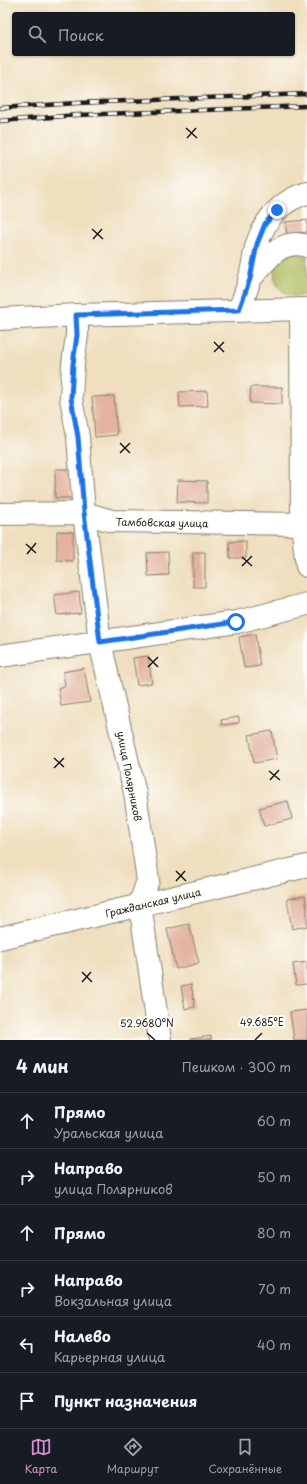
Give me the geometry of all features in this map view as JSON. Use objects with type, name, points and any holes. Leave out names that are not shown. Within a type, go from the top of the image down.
[{"type":"street","points":[[239,310],[250,279],[257,244],[265,224],[277,210],[296,196],[307,193]]},
{"type":"street","points":[[250,279],[274,252],[289,244],[302,244],[307,246]]},
{"type":"street","points":[[0,319],[76,315],[304,309],[305,435],[302,524],[307,566]]},
{"type":"street","name":"улица Полярников","points":[[76,315],[77,335],[73,364],[71,398],[78,437],[84,512],[100,642],[135,793],[148,880],[140,904],[160,1040]]},
{"type":"street","name":"Тамбовская улица","points":[[0,514],[84,512],[112,521],[302,524]]},
{"type":"street","points":[[0,656],[236,622],[307,604]]},
{"type":"street","name":"Гражданская улица","points":[[0,938],[307,866]]},
{"type":"green space","points":[[293,252],[307,256],[307,293],[298,296],[289,295],[282,290],[277,284],[274,276],[276,267],[282,259]]},
{"type":"building","points":[[307,220],[307,232],[287,234],[285,222]]},
{"type":"building","points":[[251,387],[282,387],[282,404],[250,403]]},
{"type":"building","points":[[207,391],[208,406],[180,407],[179,392]]},
{"type":"building","points":[[114,396],[117,435],[95,437],[92,397]]},
{"type":"building","points":[[55,469],[71,469],[72,498],[55,498]]},
{"type":"building","points":[[178,480],[207,481],[207,503],[177,502]]},
{"type":"building","points":[[57,531],[73,532],[73,561],[57,560]]},
{"type":"building","points":[[246,541],[246,558],[230,558],[229,542]]},
{"type":"building","points":[[168,552],[169,575],[148,576],[147,553]]},
{"type":"building","points":[[193,552],[205,552],[205,587],[193,587]]},
{"type":"building","points":[[79,592],[81,613],[57,615],[54,595]]},
{"type":"building","points":[[255,634],[260,666],[244,668],[239,637]]},
{"type":"building","points":[[148,656],[152,683],[137,685],[133,658]]},
{"type":"building","points":[[84,668],[90,702],[61,706],[58,688],[65,686],[63,672]]},
{"type":"building","points":[[239,717],[239,723],[222,725],[221,720]]},
{"type":"building","points":[[272,731],[277,759],[254,763],[249,735]]},
{"type":"building","points":[[288,801],[292,819],[264,826],[259,808]]},
{"type":"building","points":[[305,896],[307,926],[292,929],[287,899]]},
{"type":"building","points":[[189,924],[199,963],[176,969],[167,929]]},
{"type":"building","points":[[307,962],[307,984],[296,985],[293,964]]},
{"type":"building","points":[[191,984],[195,1007],[185,1009],[181,986]]},
{"type":"building","points":[[307,1010],[307,1040],[294,1040],[290,1012]]},
{"type":"building","points":[[211,1036],[211,1040],[190,1040],[190,1039]]},
{"type":"railway","points":[[0,108],[77,103],[307,94]]},
{"type":"railway","points":[[0,121],[78,115],[307,106]]},
{"type":"route","points":[[236,622],[100,642],[84,512],[78,437],[71,398],[73,364],[77,335],[76,315],[239,310],[250,279],[257,244],[265,224],[277,210]]}]
